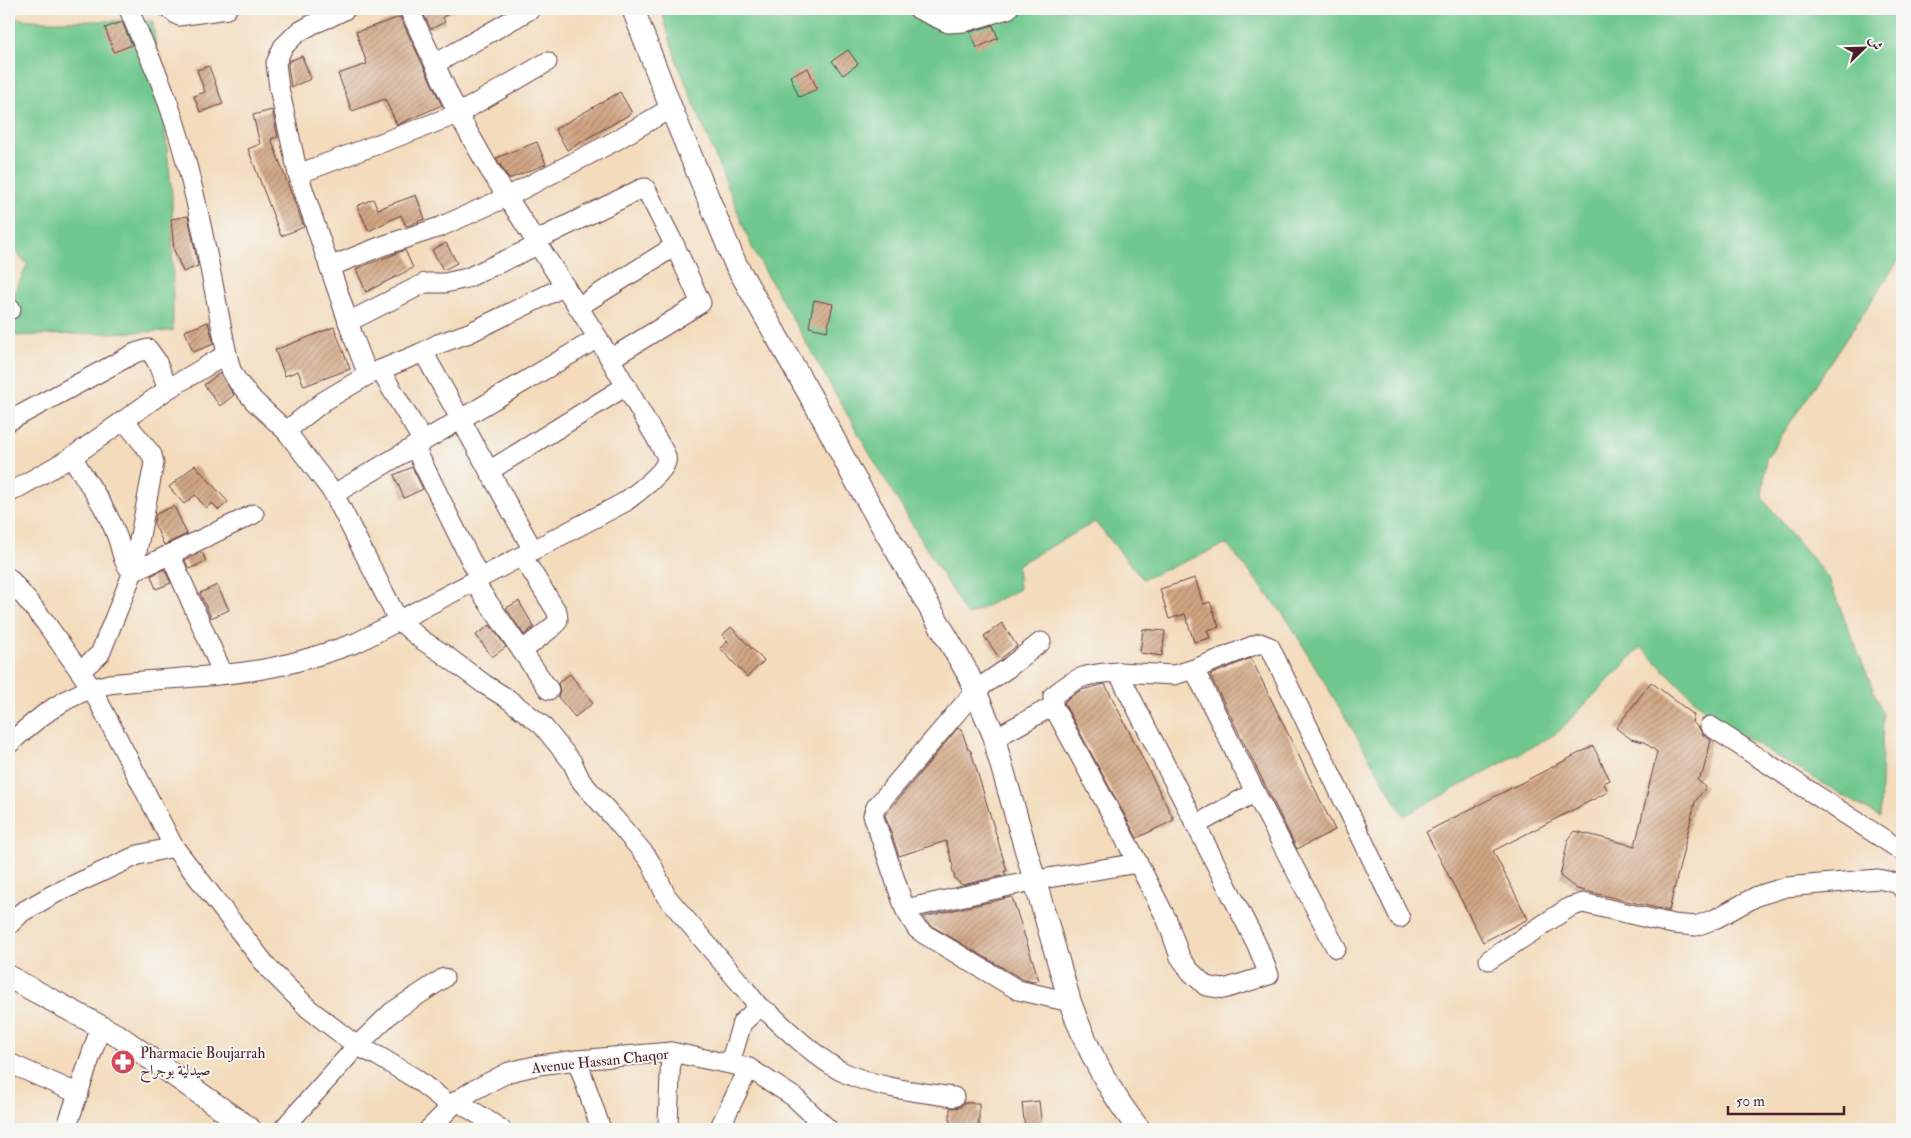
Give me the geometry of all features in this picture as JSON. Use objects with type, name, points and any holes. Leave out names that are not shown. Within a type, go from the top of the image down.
[{"type":"street","points":[[129,9],[167,98],[189,171],[204,233],[231,370],[238,382],[254,401],[286,431],[334,494],[398,620],[422,640],[508,699],[542,725],[572,762],[581,782],[647,858],[666,896],[746,989],[759,1007],[769,1013],[829,1063],[845,1073],[895,1088],[954,1097]]},
{"type":"street","points":[[169,9],[179,16],[227,9]]},
{"type":"street","points":[[346,9],[309,16],[297,33],[283,47],[276,63],[279,88],[298,174],[348,322],[374,372],[418,444],[477,580],[522,651],[550,690]]},
{"type":"street","points":[[9,744],[54,707],[79,692],[91,688],[118,683],[223,674],[272,667],[313,658],[358,642],[625,502],[665,464],[664,450],[598,338],[488,168],[458,114],[409,9]]},
{"type":"street","points":[[436,64],[531,9]]},
{"type":"street","points":[[633,9],[671,108],[735,263],[750,293],[976,690],[995,738],[1070,1002],[1093,1060],[1107,1085],[1139,1129]]},
{"type":"street","points":[[918,9],[948,24],[965,22],[1008,9]]},
{"type":"street","points":[[298,174],[458,114],[547,62]]},
{"type":"street","points":[[330,268],[382,246],[440,227],[507,197],[613,142],[671,108]]},
{"type":"street","points":[[348,322],[425,283],[446,283],[467,278],[645,188],[675,246],[701,303],[610,359]]},
{"type":"street","points":[[578,307],[675,246]]},
{"type":"street","points":[[286,431],[324,401],[374,372],[469,332],[565,286]]},
{"type":"street","points":[[334,494],[598,338]]},
{"type":"street","points":[[9,421],[128,357],[148,349],[156,360],[168,389]]},
{"type":"street","points":[[421,353],[426,357],[489,471],[557,612],[558,620],[555,625],[522,651]]},
{"type":"street","points":[[9,493],[72,457],[168,389],[227,354]]},
{"type":"street","points":[[489,471],[626,386]]},
{"type":"street","points":[[80,671],[100,654],[133,572],[154,463],[152,455],[124,420]]},
{"type":"street","points":[[72,457],[113,526],[125,564],[133,572]]},
{"type":"street","points":[[133,572],[254,514]]},
{"type":"street","points":[[170,554],[223,674]]},
{"type":"street","points":[[9,578],[45,622],[91,688],[174,846],[269,969],[309,1009],[357,1046],[378,1056],[454,1104],[501,1129]]},
{"type":"street","points":[[1040,642],[1008,668],[976,690],[876,807],[873,815],[905,909],[917,929],[1018,990],[1070,1002]]},
{"type":"street","points":[[1118,672],[1257,945],[1269,975],[1224,989],[1206,986],[1190,971],[1180,956],[1167,920],[1053,706],[1053,696],[1067,684],[1089,673],[1118,672],[1174,675],[1260,643],[1270,647],[1400,918]]},
{"type":"street","points":[[1194,669],[1336,948]]},
{"type":"street","points":[[995,738],[1053,706]]},
{"type":"street","points":[[1710,726],[1902,851]]},
{"type":"street","points":[[1196,825],[1255,792]]},
{"type":"street","points":[[138,855],[161,822]]},
{"type":"street","points":[[9,925],[22,912],[54,894],[138,855],[174,846]]},
{"type":"street","points":[[905,909],[1036,880],[1138,863]]},
{"type":"street","points":[[1489,960],[1570,907],[1583,903],[1673,924],[1696,926],[1715,919],[1757,896],[1786,888],[1878,879],[1896,883],[1902,888]]},
{"type":"street","points":[[9,977],[120,1037],[250,1129]]},
{"type":"street","points":[[283,1129],[357,1046],[392,1012],[444,978]]},
{"type":"street","points":[[730,1063],[742,1023],[759,1007]]},
{"type":"street","points":[[66,1129],[101,1026]]},
{"type":"street","points":[[668,1124],[671,1052]]},
{"type":"street","name":"Avenue Hassan Chaqor","points":[[428,1129],[454,1104],[472,1091],[509,1072],[540,1065],[577,1060],[671,1052],[749,1068],[794,1097],[828,1129]]},
{"type":"street","points":[[577,1060],[601,1129]]},
{"type":"street","points":[[9,1063],[79,1094]]},
{"type":"street","points":[[719,1129],[749,1068]]},
{"type":"green space","points":[[661,9],[1902,9],[1902,255],[1766,459],[1762,498],[1828,578],[1883,714],[1880,817],[1715,720],[1641,647],[1557,733],[1404,816],[1287,619],[1227,544],[1143,579],[1095,522],[1017,565],[1019,589],[967,616],[867,449],[753,250],[676,59]]},
{"type":"green space","points":[[9,18],[44,21],[153,21],[172,195],[173,331],[9,336],[9,294],[15,292],[27,264],[9,244]]},
{"type":"building","points":[[421,9],[458,9],[443,17],[445,22],[431,29]]},
{"type":"building","points":[[400,17],[442,105],[397,125],[385,99],[352,111],[338,74],[367,64],[356,32]]},
{"type":"building","points":[[122,22],[132,45],[114,52],[105,28]]},
{"type":"building","points":[[993,25],[998,38],[977,48],[970,32]]},
{"type":"building","points":[[848,50],[858,64],[843,75],[832,61]]},
{"type":"building","points":[[302,56],[311,79],[291,87],[289,61]]},
{"type":"building","points":[[209,66],[223,104],[200,112],[194,96],[205,92],[197,70]]},
{"type":"building","points":[[808,68],[817,89],[799,97],[790,76]]},
{"type":"building","points":[[620,92],[632,113],[567,150],[555,129]]},
{"type":"building","points":[[272,110],[278,137],[271,139],[304,227],[281,236],[248,149],[260,144],[253,115]]},
{"type":"building","points":[[537,142],[546,164],[509,179],[496,158]]},
{"type":"building","points":[[416,195],[425,219],[406,226],[401,215],[369,231],[357,206],[373,199],[378,209]]},
{"type":"building","points":[[188,216],[198,266],[183,272],[174,250],[171,219]]},
{"type":"building","points":[[446,243],[457,263],[443,270],[432,250]]},
{"type":"building","points":[[405,250],[413,268],[366,292],[356,269]]},
{"type":"building","points":[[814,300],[833,304],[827,331],[809,327]]},
{"type":"building","points":[[208,322],[214,344],[193,352],[185,331]]},
{"type":"building","points":[[334,327],[350,369],[304,386],[298,371],[285,376],[275,350]]},
{"type":"building","points":[[220,373],[234,395],[220,406],[204,385]]},
{"type":"building","points":[[195,465],[228,502],[219,510],[212,503],[206,508],[195,495],[184,504],[169,487]]},
{"type":"building","points":[[412,467],[423,489],[404,498],[394,475]]},
{"type":"building","points":[[174,506],[187,534],[164,545],[154,523],[156,514]]},
{"type":"building","points":[[202,552],[206,561],[189,569],[185,560]]},
{"type":"building","points":[[164,569],[171,583],[156,589],[151,576]]},
{"type":"building","points":[[1195,578],[1203,604],[1210,602],[1219,627],[1207,630],[1210,638],[1194,642],[1185,614],[1169,619],[1160,589]]},
{"type":"building","points":[[217,585],[229,610],[211,618],[200,593]]},
{"type":"building","points":[[519,601],[534,627],[524,635],[506,608]]},
{"type":"building","points":[[1002,623],[1017,646],[1000,659],[984,636]]},
{"type":"building","points":[[490,625],[506,647],[492,657],[476,635]]},
{"type":"building","points":[[731,627],[764,661],[747,677],[720,648],[728,641],[722,635]]},
{"type":"building","points":[[1143,629],[1165,631],[1162,656],[1140,653]]},
{"type":"building","points":[[1251,658],[1335,830],[1297,849],[1210,675]]},
{"type":"building","points":[[570,674],[593,703],[575,717],[558,697],[560,690],[558,683]]},
{"type":"building","points":[[1651,682],[1694,715],[1692,722],[1703,735],[1711,740],[1703,772],[1697,780],[1706,787],[1695,802],[1669,911],[1577,889],[1560,876],[1568,840],[1575,831],[1635,846],[1657,752],[1644,742],[1631,739],[1616,728]]},
{"type":"building","points":[[1105,684],[1174,820],[1137,838],[1064,703],[1068,698],[1081,690]]},
{"type":"building","points":[[958,728],[962,731],[968,749],[971,751],[1007,871],[1004,871],[1006,875],[962,885],[955,879],[946,841],[899,856],[885,815]]},
{"type":"building","points":[[1593,746],[1610,780],[1604,783],[1608,792],[1493,851],[1528,919],[1483,942],[1426,832]]},
{"type":"building","points":[[1012,897],[1039,980],[1033,982],[1022,979],[930,925],[923,917]]},
{"type":"building","points":[[1039,1101],[1042,1129],[1025,1129],[1022,1103]]},
{"type":"building","points":[[963,1103],[979,1103],[979,1126],[950,1126],[950,1108],[961,1107]]},
{"type":"place","name":"Pharmacie Boujarrah صيدلية بوجراح","points":[[123,1062]]}]
